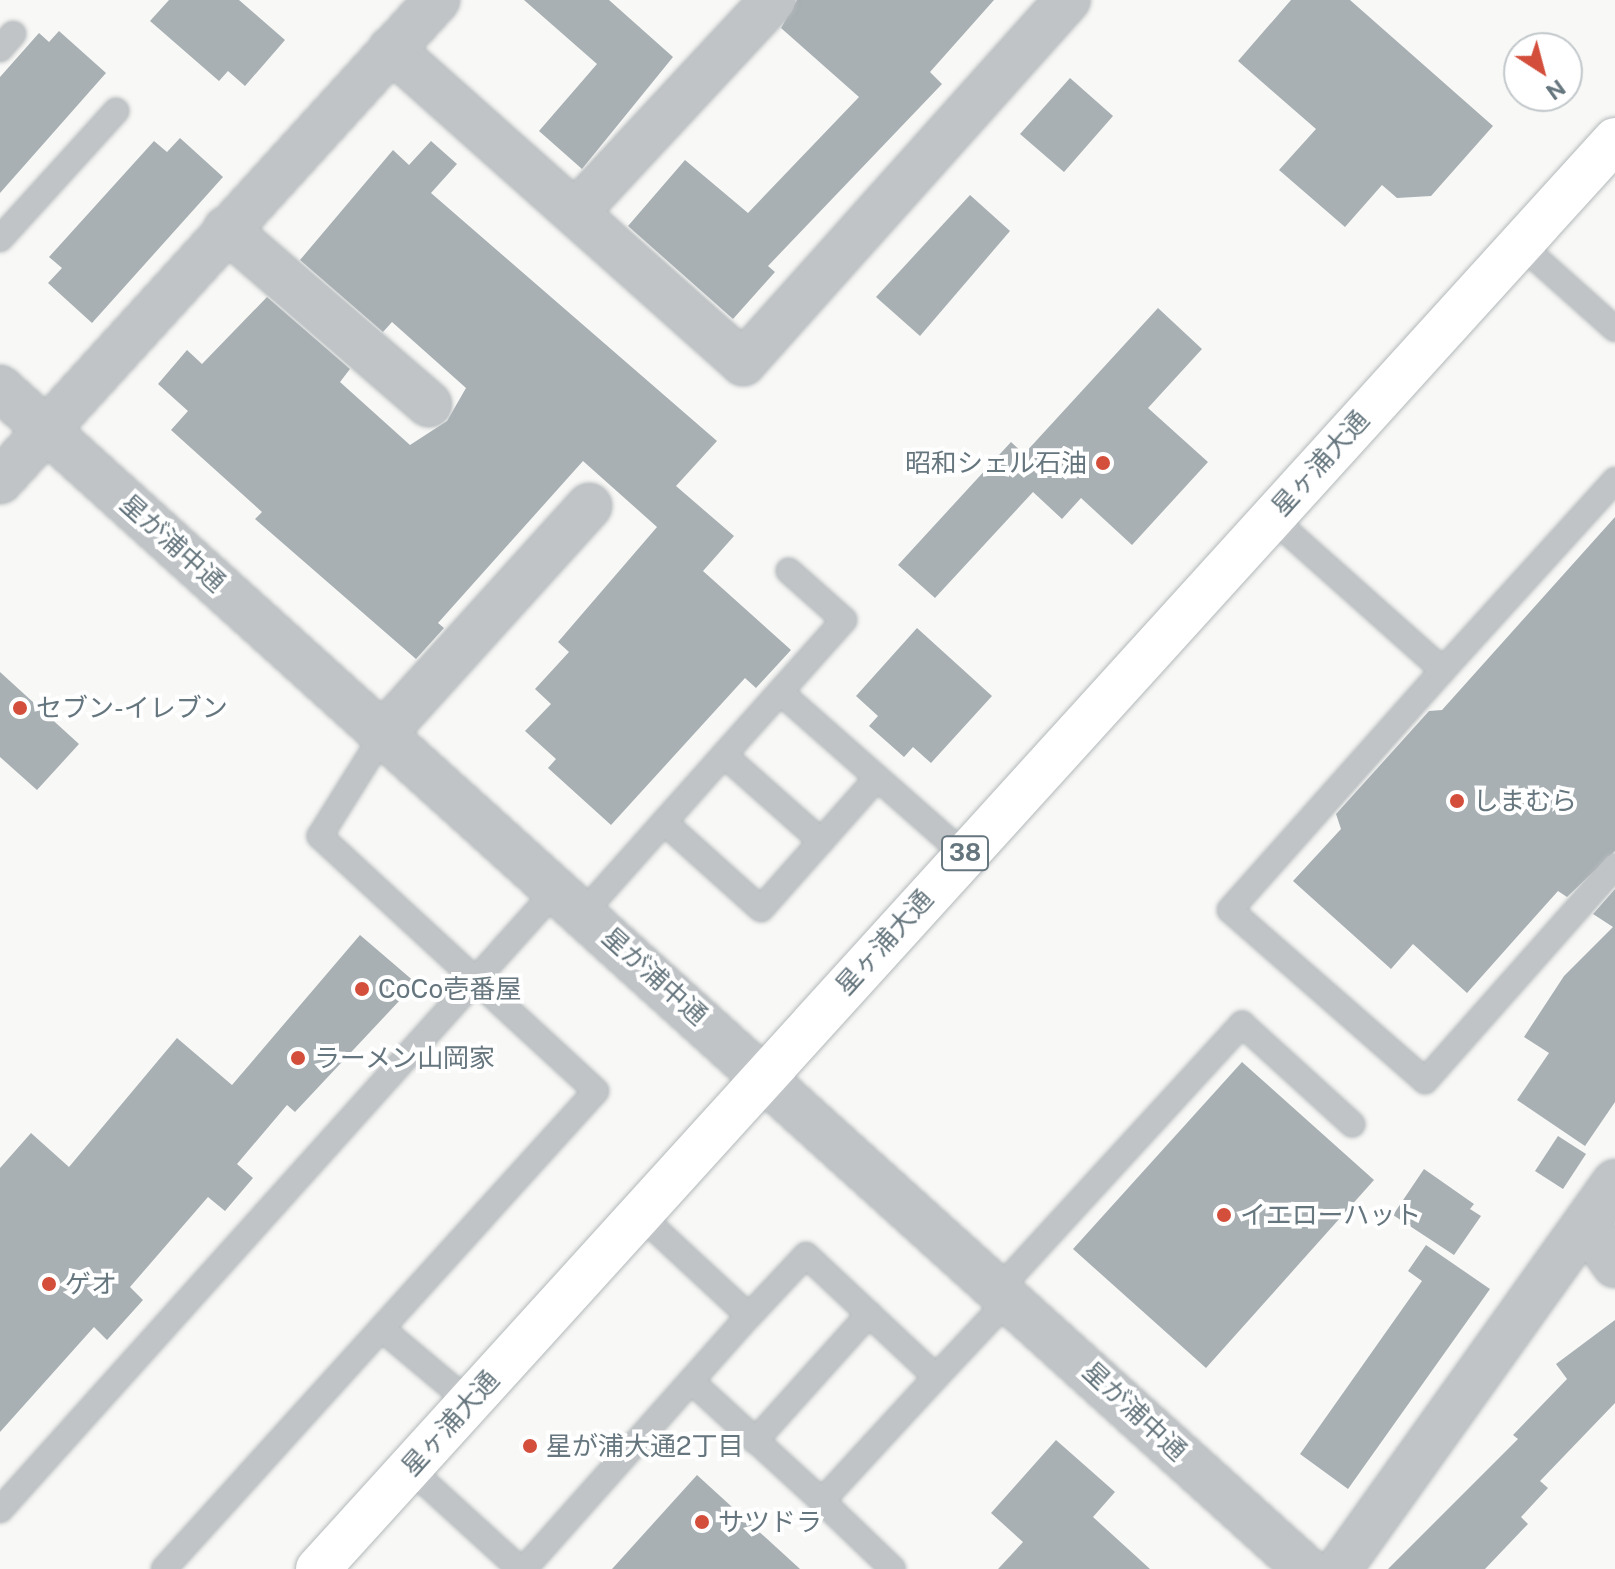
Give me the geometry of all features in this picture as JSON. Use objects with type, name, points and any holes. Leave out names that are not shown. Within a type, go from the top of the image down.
[{"type":"highway","name":"星ヶ浦大通","points":[[318,1569],[764,1074],[1615,140]]},
{"type":"street","points":[[0,481],[437,0]]},
{"type":"street","points":[[576,212],[773,0]]},
{"type":"street","points":[[391,49],[743,363],[1067,0]]},
{"type":"street","points":[[226,229],[429,404]]},
{"type":"street","name":"星が浦中通","points":[[0,388],[1006,1292],[1306,1569]]},
{"type":"street","points":[[384,733],[589,506]]},
{"type":"street","points":[[1339,1569],[1615,1182]]},
{"type":"street","points":[[1586,1224],[1615,1265]]},
{"type":"lane","points":[[0,239],[116,111]]},
{"type":"lane","points":[[1520,244],[1615,329]]},
{"type":"lane","points":[[1615,480],[1230,910],[1425,1081],[1615,866]]},
{"type":"lane","points":[[1271,517],[1443,670]]},
{"type":"lane","points":[[0,1510],[477,979],[664,822],[844,620],[789,571]]},
{"type":"lane","points":[[780,692],[964,854]]},
{"type":"lane","points":[[164,1569],[596,1091],[320,836],[384,733]]},
{"type":"lane","points":[[724,755],[821,841]]},
{"type":"lane","points":[[664,822],[761,909],[877,778]]},
{"type":"lane","points":[[822,1501],[936,1377],[1006,1292],[1242,1024],[1352,1124]]},
{"type":"lane","points":[[638,1213],[749,1316]]},
{"type":"lane","points":[[409,1468],[522,1569],[806,1255],[936,1377]]},
{"type":"lane","points":[[755,1441],[869,1314]]},
{"type":"lane","points":[[382,1329],[469,1402]]},
{"type":"lane","points":[[691,1381],[893,1569]]},
{"type":"building","points":[[169,0],[239,0],[285,40],[245,86],[228,71],[219,81],[150,21]]},
{"type":"building","points":[[524,0],[609,0],[673,57],[582,169],[539,131],[597,64]]},
{"type":"building","points":[[797,0],[994,0],[930,72],[942,84],[768,266],[775,272],[733,319],[628,226],[685,160],[748,213],[859,97],[781,28]]},
{"type":"building","points":[[1291,0],[1350,0],[1493,126],[1431,196],[1397,198],[1382,185],[1345,227],[1279,170],[1316,129],[1238,61]]},
{"type":"building","points":[[59,31],[106,73],[0,193],[0,77],[39,33],[49,42]]},
{"type":"building","points":[[1070,78],[1113,116],[1064,172],[1020,134]]},
{"type":"building","points":[[180,138],[223,177],[92,323],[48,283],[62,268],[49,257],[154,141],[167,152]]},
{"type":"building","points":[[431,141],[457,164],[431,193],[717,441],[676,486],[734,536],[703,571],[791,650],[756,688],[745,678],[611,825],[548,768],[556,759],[525,731],[551,704],[535,689],[569,652],[558,642],[657,527],[583,461],[438,623],[444,628],[416,659],[255,519],[262,512],[171,430],[188,411],[158,384],[187,350],[202,364],[267,297],[350,369],[340,382],[410,445],[447,421],[466,388],[392,322],[383,332],[300,260],[393,150],[409,165]]},
{"type":"building","points":[[970,195],[1010,231],[920,336],[876,297]]},
{"type":"building","points":[[1158,308],[1202,349],[1148,408],[1208,462],[1132,545],[1081,498],[1062,519],[1033,492],[935,598],[898,565],[1011,442],[1024,454]]},
{"type":"building","points":[[1615,517],[1615,851],[1567,897],[1558,891],[1467,993],[1413,944],[1391,969],[1293,881],[1341,829],[1336,814],[1429,711],[1442,710]]},
{"type":"building","points":[[917,628],[992,696],[931,763],[913,747],[904,757],[869,726],[878,716],[856,696]]},
{"type":"building","name":"セブン-イレブン","points":[[0,672],[79,744],[37,790],[0,757]]},
{"type":"building","points":[[1615,889],[1615,1102],[1585,1146],[1517,1100],[1549,1053],[1524,1037],[1564,976],[1613,927],[1593,914]]},
{"type":"building","points":[[360,935],[416,983],[295,1112],[287,1105],[237,1164],[253,1178],[225,1211],[208,1197],[130,1287],[143,1300],[107,1340],[94,1327],[0,1432],[0,1168],[31,1133],[69,1167],[177,1038],[232,1085]]},
{"type":"building","name":"イエローハット","points":[[1242,1062],[1374,1180],[1206,1368],[1073,1249]]},
{"type":"building","points":[[1558,1136],[1586,1154],[1563,1189],[1535,1171]]},
{"type":"building","points":[[1424,1169],[1474,1204],[1470,1209],[1481,1216],[1454,1255],[1393,1215]]},
{"type":"building","points":[[1426,1245],[1490,1289],[1348,1489],[1300,1454],[1422,1281],[1408,1271]]},
{"type":"building","points":[[1615,1320],[1615,1403],[1540,1481],[1548,1488],[1521,1517],[1528,1524],[1485,1569],[1388,1569],[1518,1439],[1513,1435],[1567,1379],[1556,1364]]},
{"type":"building","points":[[1056,1440],[1115,1492],[1093,1517],[1150,1569],[998,1569],[1023,1542],[991,1513]]},
{"type":"building","name":"サツドラ","points":[[697,1475],[800,1569],[612,1569]]},
{"type":"place","name":"昭和シェル石油","points":[[1103,463]]},
{"type":"place","name":"セブン-イレブン","points":[[20,708]]},
{"type":"place","name":"しまむら","points":[[1457,801]]},
{"type":"place","name":"CoCo壱番屋","points":[[362,989]]},
{"type":"place","name":"ラーメン山岡家","points":[[298,1058]]},
{"type":"place","name":"イエローハット","points":[[1224,1215]]},
{"type":"place","name":"ゲオ","points":[[49,1284]]},
{"type":"place","name":"星が浦大通2丁目","points":[[530,1446]]},
{"type":"place","name":"サツドラ","points":[[702,1522]]}]
